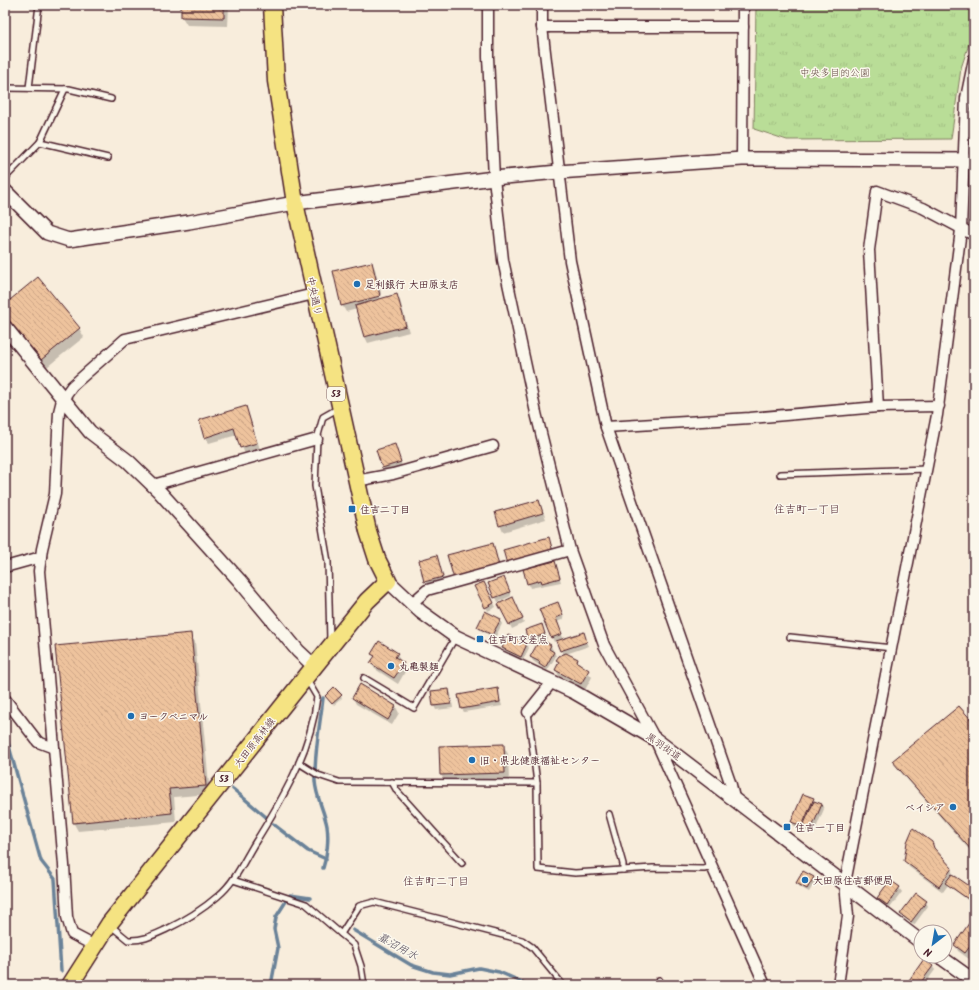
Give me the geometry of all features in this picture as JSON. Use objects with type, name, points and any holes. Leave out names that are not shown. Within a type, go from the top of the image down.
[{"type":"main road","name":"中央通り","points":[[272,5],[276,81],[295,203],[314,294],[368,531],[377,560],[388,581]]},
{"type":"main road","name":"大田原高林線","points":[[70,985],[110,924],[367,601],[388,581]]},
{"type":"street","points":[[488,5],[488,57],[494,178],[503,260],[536,413],[570,550],[604,645],[655,739],[765,985]]},
{"type":"street","points":[[542,5],[542,27],[558,172],[570,261],[606,427],[731,785],[734,798]]},
{"type":"street","points":[[742,159],[743,5]]},
{"type":"street","points":[[542,27],[743,27]]},
{"type":"street","points":[[838,985],[848,916],[845,883],[939,406],[969,160],[966,98],[974,59]]},
{"type":"street","points":[[5,191],[47,233],[69,240],[189,222],[295,203],[494,178],[558,172],[742,159],[969,160]]},
{"type":"street","points":[[878,407],[869,250],[877,190],[923,208],[961,230],[974,235]]},
{"type":"street","points":[[95,946],[72,934],[67,917],[40,571],[41,557],[55,494],[59,412],[62,400],[72,386],[125,339],[314,294]]},
{"type":"street","points":[[5,327],[62,400],[90,432],[128,461],[153,485],[239,580],[298,651],[310,672]]},
{"type":"street","points":[[606,427],[750,418],[878,407],[939,406]]},
{"type":"street","points":[[153,485],[317,439]]},
{"type":"street","points":[[356,482],[393,474],[493,446]]},
{"type":"street","points":[[411,604],[427,590],[570,550]]},
{"type":"street","points":[[5,567],[41,557]]},
{"type":"street","name":"黒羽街道","points":[[388,581],[411,604],[440,627],[456,637],[552,682],[615,715],[655,739],[913,936]]},
{"type":"street","points":[[528,712],[552,682]]},
{"type":"street","points":[[5,699],[38,742],[54,748]]},
{"type":"street","points":[[950,964],[974,981]]},
{"type":"lane","points":[[29,88],[39,5]]},
{"type":"lane","points":[[5,88],[65,89],[111,99]]},
{"type":"lane","points":[[5,178],[40,142],[65,89]]},
{"type":"lane","points":[[40,142],[108,158]]},
{"type":"lane","points":[[331,646],[329,635],[328,562],[315,486],[317,439],[324,417],[340,408]]},
{"type":"lane","points":[[780,474],[927,469]]},
{"type":"lane","points":[[364,678],[414,708],[456,637]]},
{"type":"lane","points":[[790,637],[892,648]]},
{"type":"lane","points":[[110,924],[128,940],[141,941],[186,920],[219,896],[232,880],[286,793],[299,764],[312,724],[317,697],[312,686],[310,672]]},
{"type":"lane","points":[[528,712],[537,783],[538,869],[575,873],[623,870],[704,869],[712,867]]},
{"type":"lane","points":[[299,764],[318,775],[339,782],[537,783]]},
{"type":"lane","points":[[392,782],[397,791],[462,863]]},
{"type":"lane","points":[[609,814],[623,864],[623,870]]},
{"type":"lane","points":[[232,880],[306,904],[354,945],[361,966],[364,985]]},
{"type":"lane","points":[[342,934],[359,906],[374,902],[522,940],[532,947],[563,985]]},
{"type":"green space","name":"中央多目的公園","points":[[756,5],[974,5],[974,29],[961,68],[951,139],[787,140],[754,129]]},
{"type":"building","points":[[181,5],[224,5],[224,18],[181,17]]},
{"type":"building","name":"足利銀行 大田原支店","points":[[372,262],[380,296],[341,306],[333,271]]},
{"type":"building","points":[[38,277],[80,328],[41,360],[5,316],[5,304]]},
{"type":"building","points":[[397,294],[406,326],[364,337],[355,306]]},
{"type":"building","points":[[246,406],[257,443],[240,448],[234,428],[204,438],[199,420]]},
{"type":"building","points":[[395,444],[401,462],[382,468],[376,450]]},
{"type":"building","points":[[539,500],[543,513],[499,526],[495,512]]},
{"type":"building","points":[[549,537],[553,552],[507,564],[503,550]]},
{"type":"building","points":[[493,543],[499,566],[454,579],[447,555]]},
{"type":"building","points":[[437,555],[443,577],[424,582],[419,560]]},
{"type":"building","points":[[555,561],[560,578],[542,583],[541,580],[527,584],[523,569]]},
{"type":"building","points":[[504,577],[510,592],[494,598],[488,583]]},
{"type":"building","points":[[484,582],[494,603],[485,608],[474,586]]},
{"type":"building","points":[[513,597],[523,619],[509,625],[498,604]]},
{"type":"building","points":[[558,602],[563,615],[556,618],[562,634],[551,638],[539,609]]},
{"type":"building","points":[[485,611],[501,619],[492,635],[477,627]]},
{"type":"building","points":[[542,624],[545,634],[528,640],[525,630]]},
{"type":"building","points":[[584,632],[587,642],[560,651],[556,641]]},
{"type":"building","name":"ヨークベニマル","points":[[191,633],[206,786],[169,789],[172,813],[73,823],[55,646]]},
{"type":"building","points":[[508,635],[527,644],[521,657],[502,648]]},
{"type":"building","points":[[540,639],[551,645],[549,649],[554,652],[545,668],[539,664],[540,662],[530,657]]},
{"type":"building","points":[[379,641],[398,653],[395,657],[404,663],[394,678],[370,663],[375,656],[371,654]]},
{"type":"building","points":[[566,653],[578,659],[577,662],[589,670],[581,684],[555,670],[559,662],[556,660],[559,656]]},
{"type":"building","points":[[360,684],[396,706],[388,720],[352,698]]},
{"type":"building","points":[[334,687],[342,695],[332,704],[325,696]]},
{"type":"building","points":[[498,688],[500,702],[461,709],[458,695]]},
{"type":"building","points":[[449,689],[451,704],[433,706],[431,691]]},
{"type":"building","name":"ベイシア","points":[[959,706],[974,723],[974,853],[892,761]]},
{"type":"building","name":"旧・県北健康福祉センター","points":[[504,744],[505,773],[440,775],[439,746]]},
{"type":"building","points":[[803,794],[814,798],[802,826],[791,822]]},
{"type":"building","points":[[814,801],[822,804],[811,830],[803,826]]},
{"type":"building","points":[[913,828],[932,842],[934,848],[952,868],[939,887],[904,861],[907,842]]},
{"type":"building","name":"大田原住吉郵便局","points":[[803,871],[814,877],[807,889],[796,883]]},
{"type":"building","points":[[952,874],[974,889],[974,903],[945,883]]},
{"type":"building","points":[[890,880],[900,887],[887,905],[877,898]]},
{"type":"building","points":[[916,893],[927,901],[911,922],[900,914]]},
{"type":"building","points":[[974,916],[974,941],[965,953],[954,945]]},
{"type":"building","points":[[920,964],[930,964],[933,966],[919,985],[910,985],[907,983]]},
{"type":"waterway","points":[[323,698],[316,750],[315,781],[318,798],[326,820],[328,831],[326,858],[323,868]]},
{"type":"waterway","points":[[5,732],[41,861],[55,879],[61,971]]},
{"type":"waterway","points":[[233,789],[266,817]]},
{"type":"waterway","points":[[273,824],[308,851],[326,859]]},
{"type":"waterway","points":[[271,985],[278,948],[274,929],[276,917],[290,895],[310,898]]},
{"type":"waterway","name":"蟇沼用水","points":[[353,930],[411,965],[433,972],[450,974],[479,968],[499,972],[529,985]]},
{"type":"place","name":"足利銀行 大田原支店","points":[[357,284]]},
{"type":"place","name":"住吉二丁目","points":[[352,509]]},
{"type":"place","name":"住吉町交差点","points":[[480,639]]},
{"type":"place","name":"丸亀製麺","points":[[391,666]]},
{"type":"place","name":"ヨークベニマル","points":[[131,716]]},
{"type":"place","name":"旧・県北健康福祉センター","points":[[472,760]]},
{"type":"place","name":"ベイシア","points":[[953,807]]},
{"type":"place","name":"住吉一丁目","points":[[787,827]]},
{"type":"place","name":"大田原住吉郵便局","points":[[805,880]]},
{"type":"district","name":"住吉町一丁目","points":[[807,509]]},
{"type":"district","name":"住吉町二丁目","points":[[436,881]]}]
